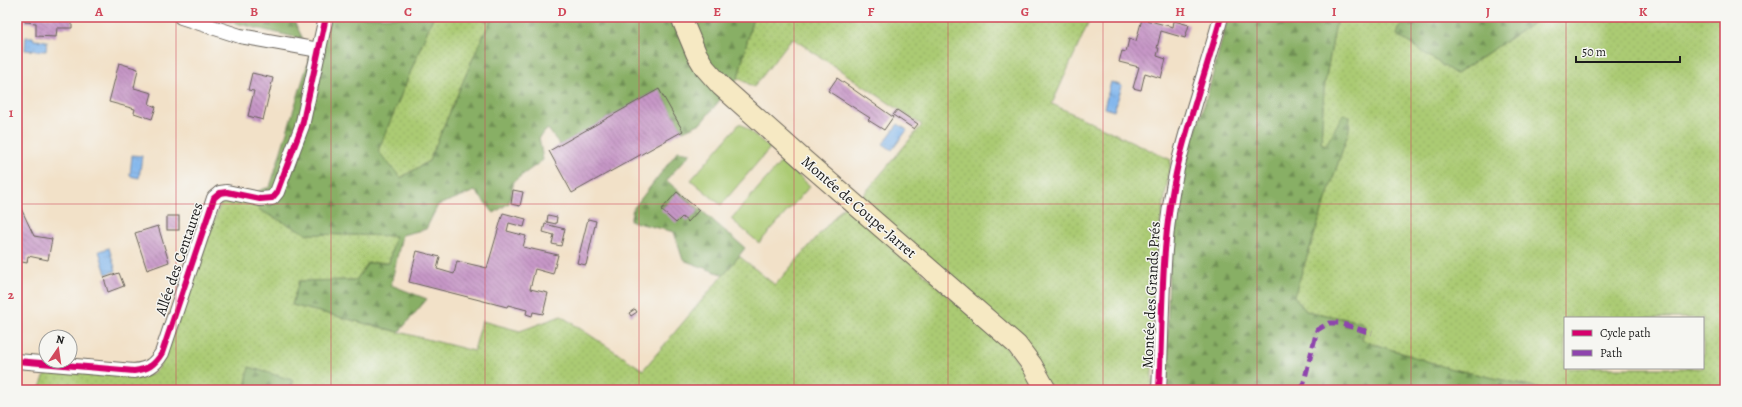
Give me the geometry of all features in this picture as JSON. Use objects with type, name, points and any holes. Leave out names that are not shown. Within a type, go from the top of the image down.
[{"type":"main road","name":"Montée de Coupe-Jarret","points":[[680,19],[705,68],[721,86],[1017,345],[1032,365],[1046,390]]},
{"type":"street","points":[[181,17],[240,36],[319,50]]},
{"type":"street","name":"Allée des Centaures","points":[[17,361],[134,371],[147,369],[154,365],[162,353],[214,198],[220,193],[227,192],[260,198],[272,198],[277,192],[302,126],[326,17]]},
{"type":"street","name":"Montée des Grands Prés","points":[[1159,390],[1164,257],[1174,185],[1180,158],[1221,17]]},
{"type":"green space","points":[[209,17],[283,17],[294,21],[303,39]]},
{"type":"green space","points":[[322,17],[433,17],[378,151],[401,178],[429,161],[480,42],[491,21],[500,17],[705,17],[711,23],[718,17],[753,17],[738,78],[701,123],[683,131],[659,89],[560,145],[548,129],[539,137],[543,160],[514,181],[509,203],[494,213],[475,191],[438,205],[426,229],[402,235],[391,285],[427,299],[399,332],[292,305],[299,281],[356,280],[368,263],[389,263],[395,236],[307,234],[261,211],[252,200],[260,190],[270,187]]},
{"type":"green space","points":[[433,17],[468,17],[491,21],[480,42],[429,161],[400,178],[378,151]]},
{"type":"green space","points":[[468,17],[500,17],[491,21]]},
{"type":"green space","points":[[753,17],[1091,17],[1052,104],[1171,160],[1159,232],[1152,325],[1152,390],[1055,390],[859,200],[922,125],[792,38],[754,87],[738,78]]},
{"type":"green space","points":[[1228,17],[1337,17],[1324,88],[1321,143],[1326,145],[1343,114],[1350,117],[1349,130],[1294,296],[1306,311],[1361,322],[1365,326],[1362,340],[1448,368],[1549,390],[1166,390],[1169,266],[1176,208],[1185,163],[1207,96]]},
{"type":"green space","points":[[1337,17],[1404,17],[1397,35],[1456,74],[1542,17],[1725,17],[1725,390],[1549,390],[1448,368],[1362,340],[1365,326],[1361,322],[1306,311],[1294,296],[1349,130],[1325,145],[1321,143],[1324,88]]},
{"type":"green space","points":[[1404,17],[1542,17],[1456,74],[1397,35]]},
{"type":"green space","points":[[740,123],[770,148],[721,205],[691,180]]},
{"type":"green space","points":[[678,151],[691,153],[666,180],[745,248],[724,275],[683,260],[674,232],[630,221],[633,209]]},
{"type":"green space","points":[[782,161],[810,186],[759,243],[731,219]]},
{"type":"green space","points":[[224,198],[252,200],[307,234],[396,236],[389,263],[368,263],[356,280],[299,281],[292,305],[474,351],[482,321],[520,331],[561,316],[643,370],[739,256],[775,285],[846,204],[1010,351],[1039,390],[294,390],[291,380],[249,367],[245,390],[39,390],[47,369],[68,369],[139,376],[151,375],[159,368],[175,330],[221,202]]},
{"type":"green space","points":[[249,367],[292,380],[294,390],[245,390]]},
{"type":"water","points":[[26,37],[33,37],[34,40],[47,41],[46,51],[25,50]]},
{"type":"water","points":[[1111,82],[1122,86],[1114,111],[1104,108]]},
{"type":"water","points":[[898,124],[907,130],[892,150],[883,144]]},
{"type":"water","points":[[132,155],[142,156],[139,178],[130,176]]},
{"type":"water","points":[[109,248],[116,271],[106,274],[99,251]]},
{"type":"building","points":[[25,17],[69,17],[72,20],[72,28],[57,28],[56,37],[36,36],[36,23],[25,22]]},
{"type":"building","points":[[1142,19],[1173,27],[1174,21],[1189,25],[1185,38],[1161,31],[1157,48],[1159,48],[1157,56],[1166,59],[1161,78],[1145,73],[1141,90],[1133,88],[1139,67],[1119,62],[1122,51],[1126,52],[1129,39],[1136,41]]},
{"type":"building","points":[[119,63],[138,69],[134,88],[152,93],[149,104],[156,107],[152,119],[134,113],[135,109],[109,102]]},
{"type":"building","points":[[252,73],[273,78],[263,120],[248,116],[254,91],[248,90]]},
{"type":"building","points":[[837,78],[893,117],[884,130],[868,120],[870,118],[828,91]]},
{"type":"building","points":[[659,89],[683,131],[572,193],[549,151]]},
{"type":"building","points":[[897,110],[918,124],[914,129],[893,115]]},
{"type":"building","points":[[513,190],[523,192],[520,206],[511,204]]},
{"type":"building","points":[[677,192],[699,210],[688,222],[682,217],[676,223],[661,210]]},
{"type":"building","points":[[17,200],[34,236],[52,239],[48,260],[28,256],[27,263],[17,261]]},
{"type":"building","points":[[503,213],[526,219],[524,227],[509,223],[507,231],[526,236],[523,247],[558,255],[553,274],[535,269],[530,289],[548,293],[543,314],[533,312],[532,316],[526,314],[527,310],[508,305],[507,307],[409,282],[417,251],[440,257],[437,269],[454,274],[457,261],[487,268]]},
{"type":"building","points":[[548,215],[557,217],[556,224],[547,222]]},
{"type":"building","points":[[167,216],[179,216],[179,230],[167,230]]},
{"type":"building","points":[[588,219],[596,221],[586,265],[577,263]]},
{"type":"building","points":[[545,224],[565,229],[561,246],[552,244],[554,235],[543,232]]},
{"type":"building","points":[[158,226],[169,262],[147,270],[135,233]]},
{"type":"building","points":[[119,273],[124,286],[108,292],[104,278]]},
{"type":"building","points":[[635,309],[637,312],[631,316],[629,313]]},
{"type":"marked path","points":[[1302,390],[1317,330],[1329,323],[1339,323],[1372,333]]},
{"type":"cycle path","points":[[17,361],[134,371],[147,368],[156,361],[162,353],[214,198],[220,193],[227,192],[260,199],[272,198],[277,192],[302,126],[326,17]]},
{"type":"cycle path","points":[[1159,390],[1163,279],[1172,196],[1187,131],[1221,17]]}]
